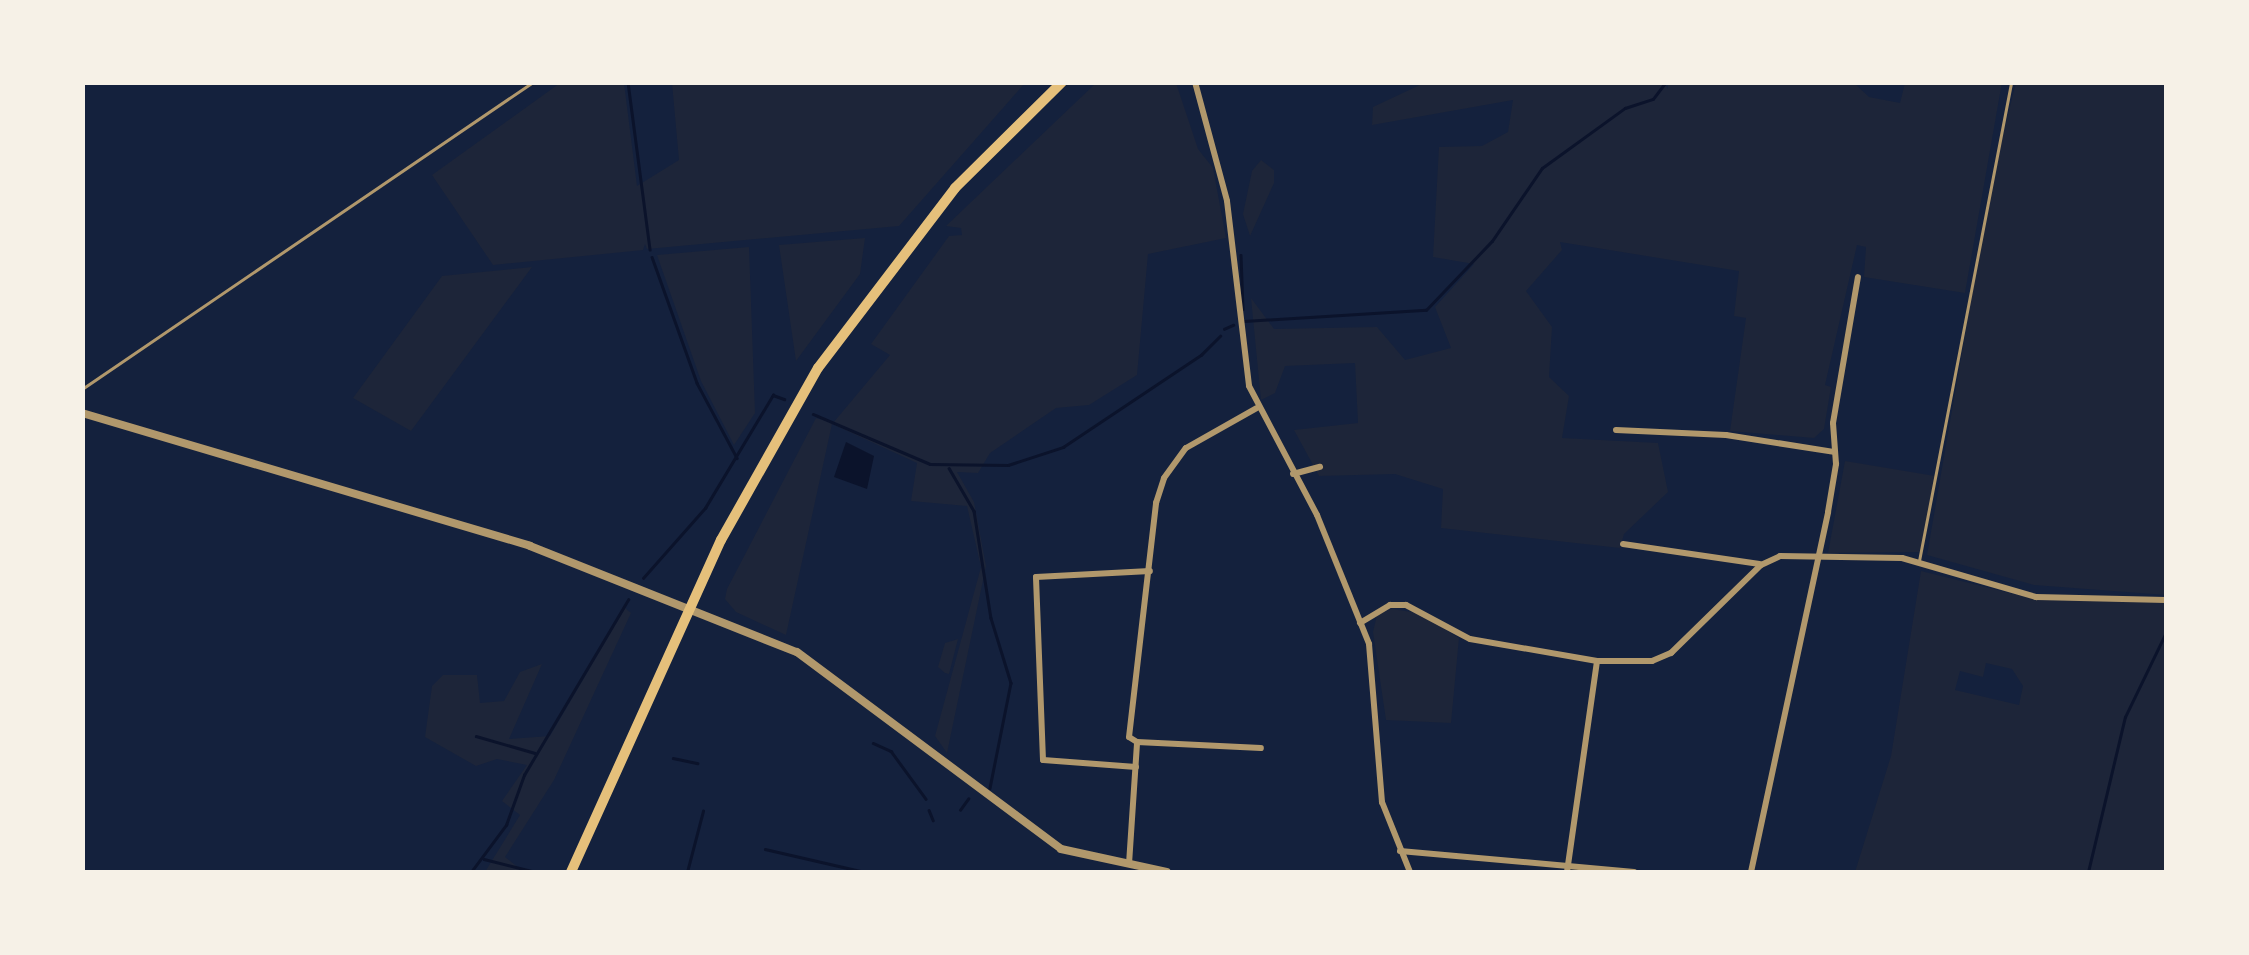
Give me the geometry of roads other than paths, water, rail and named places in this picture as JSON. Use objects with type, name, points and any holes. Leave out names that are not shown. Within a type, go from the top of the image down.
[{"type":"main road","points":[[571,872],[752,477],[847,323],[954,188],[1062,82]]},
{"type":"street","points":[[1195,82],[1227,201],[1237,315],[1257,408],[1293,474],[1360,622],[1375,679],[1382,802],[1410,872]]},
{"type":"street","points":[[1751,872],[1819,560],[1858,277]]},
{"type":"street","points":[[1257,408],[1200,435],[1164,478],[1130,736],[1137,742],[1261,748]]},
{"type":"street","points":[[82,413],[530,546],[688,612],[797,652],[1062,849],[1166,872]]},
{"type":"street","points":[[1616,430],[1726,435],[1834,452]]},
{"type":"street","points":[[1293,474],[1320,467]]},
{"type":"street","points":[[1622,544],[1761,564]]},
{"type":"street","points":[[1360,622],[1390,606],[1406,604],[1470,639],[1598,660],[1662,658],[1761,564],[1780,556],[1919,561],[2036,596],[2166,600]]},
{"type":"street","points":[[1136,767],[1043,760],[1036,578],[1150,570]]},
{"type":"street","points":[[1568,869],[1598,660]]},
{"type":"street","points":[[1129,865],[1137,742]]},
{"type":"street","points":[[1400,850],[1568,869],[1634,872]]},
{"type":"lane","points":[[82,389],[533,82]]},
{"type":"lane","points":[[1919,561],[2011,82]]},
{"type":"waterway","points":[[628,82],[650,250]]},
{"type":"waterway","points":[[1244,321],[1426,310],[1492,241],[1542,168],[1625,108],[1653,99],[1666,82]]},
{"type":"waterway","points":[[1241,255],[1243,309]]},
{"type":"waterway","points":[[652,257],[697,383],[737,458]]},
{"type":"waterway","points":[[1224,329],[1233,325]]},
{"type":"waterway","points":[[813,414],[930,464],[1008,465],[1063,447],[1201,355],[1220,336]]},
{"type":"waterway","points":[[643,578],[705,508],[773,395],[784,399]]},
{"type":"waterway","points":[[949,468],[974,511],[991,618],[1011,683],[990,788]]},
{"type":"waterway","points":[[471,872],[506,825],[524,775],[628,600]]},
{"type":"waterway","points":[[2088,872],[2125,717],[2166,632]]},
{"type":"waterway","points":[[476,736],[535,753]]},
{"type":"waterway","points":[[873,743],[891,751],[926,799]]},
{"type":"waterway","points":[[673,758],[697,763]]},
{"type":"waterway","points":[[960,810],[968,799]]},
{"type":"waterway","points":[[929,810],[933,820]]},
{"type":"waterway","points":[[687,872],[703,811]]},
{"type":"waterway","points":[[765,849],[865,872]]},
{"type":"waterway","points":[[484,859],[536,872]]}]
